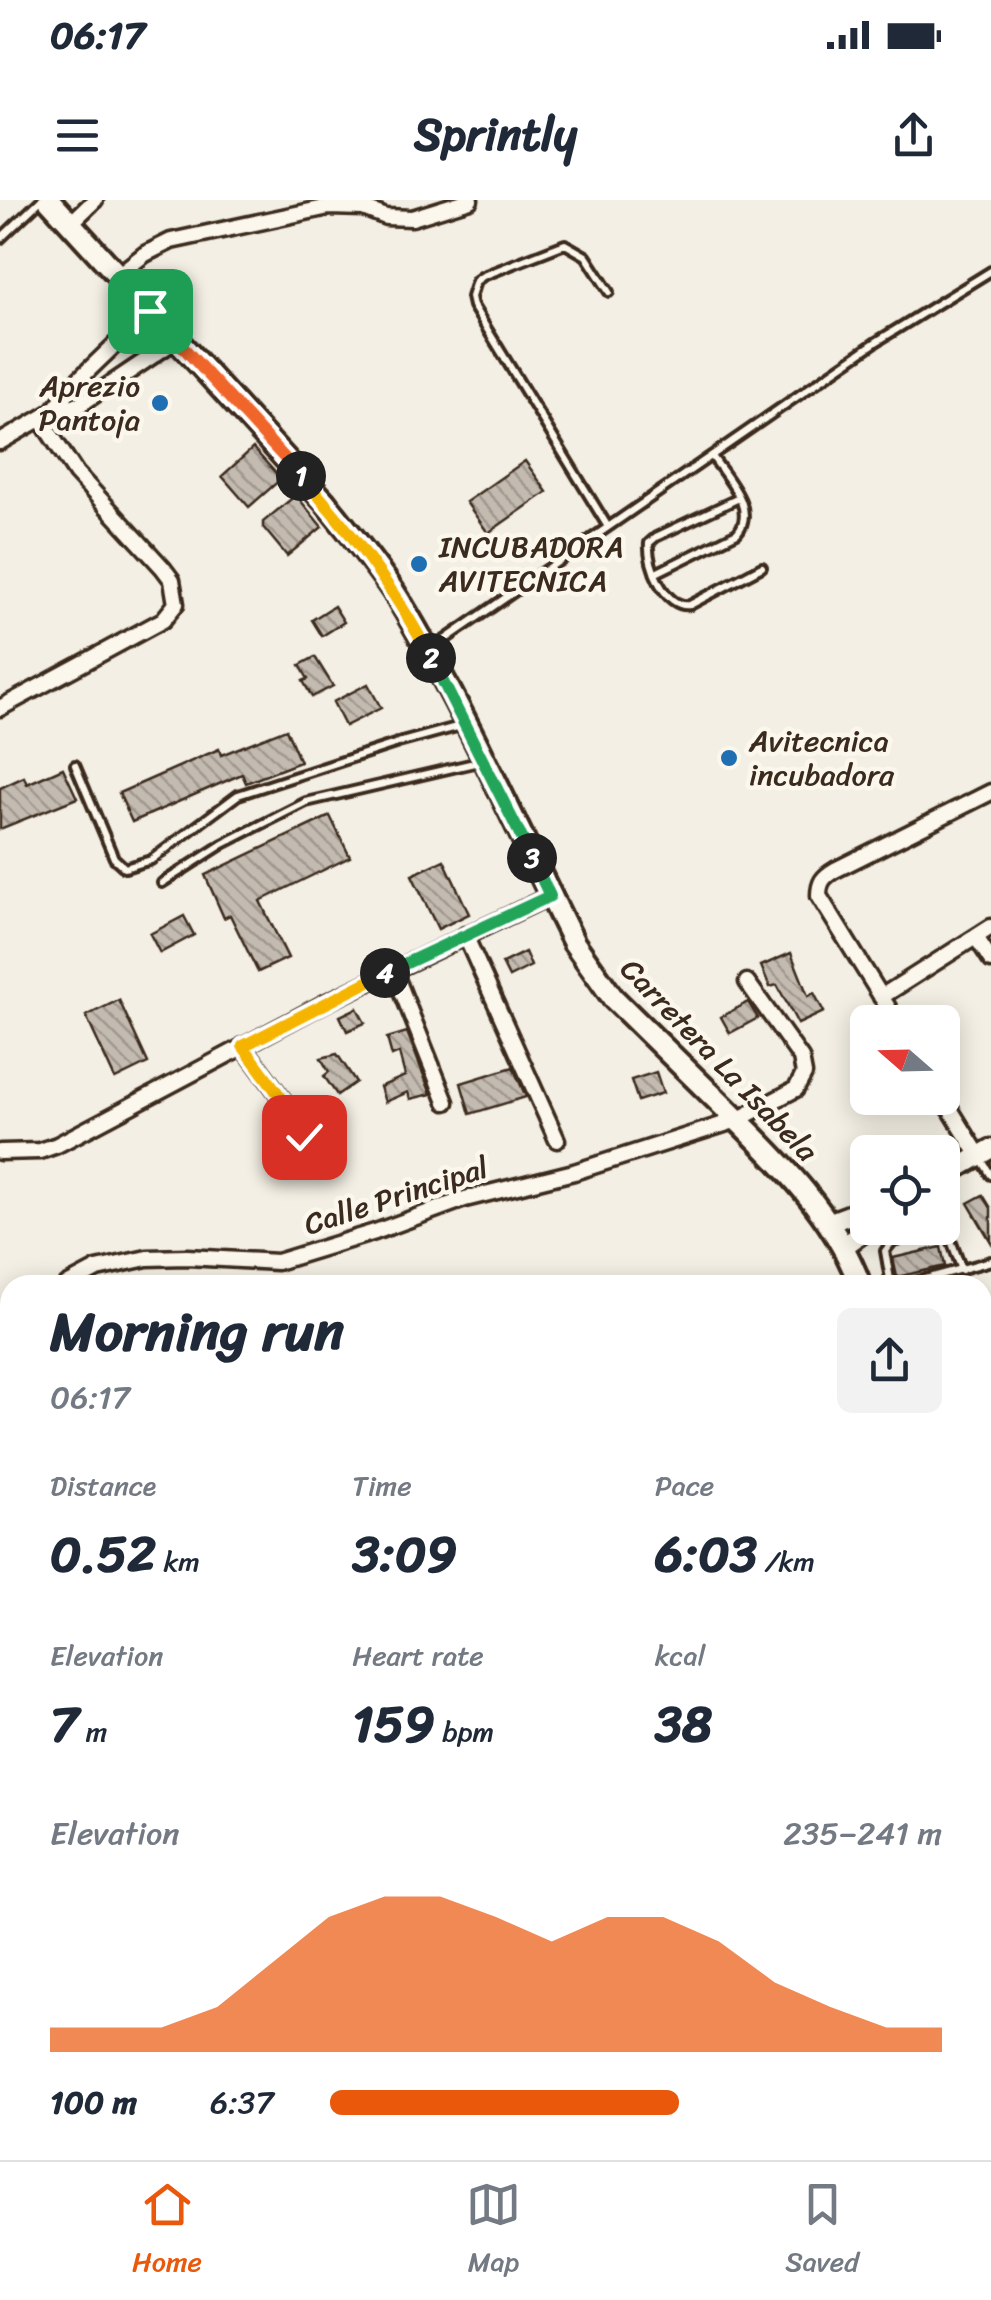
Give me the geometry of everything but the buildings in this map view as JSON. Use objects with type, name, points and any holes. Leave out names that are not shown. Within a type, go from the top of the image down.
[{"type":"main road","name":"Carretera La Isabela","points":[[49,200],[325,502],[363,549],[398,598],[428,652],[574,944],[613,998],[780,1162],[828,1223],[856,1275]]},
{"type":"street","points":[[71,222],[95,200]]},
{"type":"street","points":[[118,275],[171,241],[329,207],[363,204],[386,217],[412,218],[467,200]]},
{"type":"street","points":[[47,416],[150,311]]},
{"type":"street","points":[[0,442],[47,416],[80,404],[176,340]]},
{"type":"street","points":[[0,708],[162,620],[176,604],[172,580],[76,473],[47,416]]},
{"type":"street","points":[[886,1005],[819,896],[819,886],[834,870],[991,792]]},
{"type":"street","points":[[3,1148],[40,1151],[57,1145],[393,969],[550,896]]},
{"type":"street","points":[[881,997],[991,928]]},
{"type":"street","points":[[465,934],[556,1140]]},
{"type":"street","points":[[976,937],[991,960]]},
{"type":"street","points":[[393,969],[446,1102]]},
{"type":"street","name":"Calle Principal","points":[[90,1275],[97,1269],[147,1258],[187,1256],[277,1262],[465,1200],[574,1172],[738,1120],[786,1096],[796,1089],[804,1074],[801,1058],[746,982]]},
{"type":"street","points":[[243,1046],[302,1126],[302,1145],[278,1160]]},
{"type":"street","points":[[956,1115],[985,1153],[960,1167]]},
{"type":"street","points":[[828,1223],[850,1215]]},
{"type":"street","points":[[844,1248],[850,1243]]},
{"type":"lane","points":[[0,239],[40,200]]},
{"type":"lane","points":[[608,527],[471,297],[476,281],[483,276],[565,244],[586,256],[610,292]]},
{"type":"lane","points":[[428,652],[876,342],[991,271]]},
{"type":"lane","points":[[656,572],[738,534],[746,524],[746,512],[739,498],[712,456]]},
{"type":"lane","points":[[739,498],[656,537],[648,548],[672,602],[680,606],[690,605],[762,567]]},
{"type":"lane","points":[[76,766],[114,858],[125,868],[151,860],[238,795],[466,725]]},
{"type":"lane","points":[[162,883],[223,844],[306,802],[484,761]]},
{"type":"lane","points":[[985,1153],[991,1175]]},
{"type":"lane","points":[[889,1275],[886,1251],[890,1245]]},
{"type":"lane","points":[[952,1245],[962,1270]]},
{"type":"lane","points":[[943,1275],[991,1262]]},
{"type":"place","name":"Aprezio Pantoja","points":[[160,403]]},
{"type":"place","name":"INCUBADORA AVITECNICA","points":[[419,564]]},
{"type":"place","name":"Avitecnica incubadora","points":[[729,758]]},
{"type":"route","points":[[150,311],[325,502],[398,598],[550,896],[393,969],[243,1046],[302,1126],[304,1137]]}]
